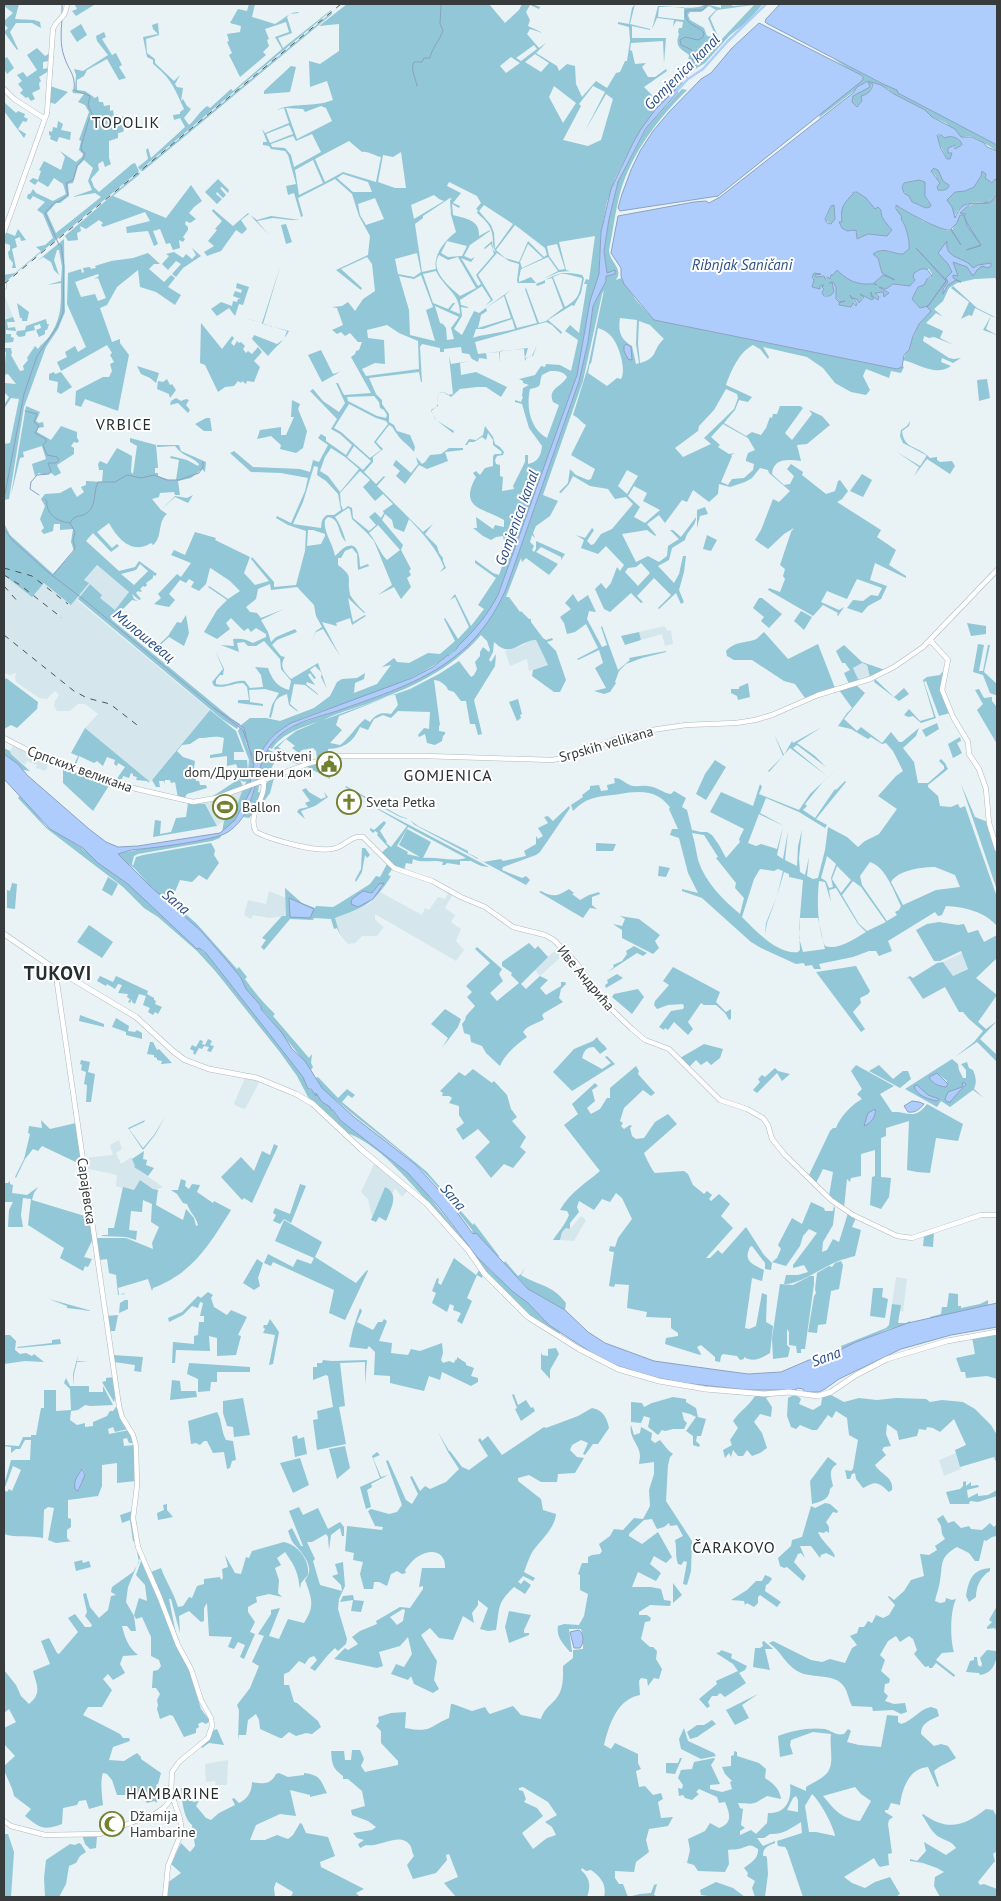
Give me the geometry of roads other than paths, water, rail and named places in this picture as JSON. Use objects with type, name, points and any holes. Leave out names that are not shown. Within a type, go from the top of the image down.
[{"type":"main road","points":[[4,232],[45,119],[52,33],[54,26],[61,19],[66,4]]},
{"type":"main road","points":[[4,89],[14,99],[45,119]]},
{"type":"main road","name":"Srpskih velikana","points":[[261,781],[322,759],[348,755],[556,760],[574,756],[620,737],[652,730],[686,725],[748,721],[768,716],[818,695],[877,676],[910,657],[930,640],[997,570]]},
{"type":"main road","points":[[930,640],[948,660],[942,690],[953,718],[968,742],[969,754],[978,767],[986,789],[989,823],[997,850]]},
{"type":"main road","name":"Српских великана","points":[[4,738],[35,754],[112,783],[183,801],[197,802],[209,800],[261,781]]},
{"type":"main road","points":[[264,788],[270,777]]},
{"type":"main road","points":[[261,781],[264,788]]},
{"type":"main road","name":"Иве Андрића","points":[[264,788],[253,819],[254,828],[258,834],[281,842],[327,850],[338,847],[353,838],[363,837],[394,868],[432,881],[488,909],[509,925],[545,935],[554,940],[578,965],[608,1006],[632,1029],[645,1040],[662,1045],[673,1052],[720,1100],[747,1109],[763,1118],[769,1127],[772,1139],[782,1151],[831,1200],[854,1215],[898,1236],[912,1238],[981,1215],[997,1215]]},
{"type":"main road","points":[[4,934],[58,974],[63,974],[136,1017],[170,1050],[185,1060],[209,1069],[257,1078],[296,1094],[313,1104],[362,1150],[426,1204],[468,1250],[484,1273],[528,1317],[593,1357],[632,1374],[672,1384],[724,1391],[764,1394],[789,1392],[818,1396],[831,1392],[856,1375],[887,1359],[947,1341],[997,1332]]},
{"type":"main road","name":"Сарајевска","points":[[55,972],[119,1406],[123,1419],[133,1435],[136,1446],[137,1486],[133,1518],[139,1550],[178,1645],[192,1671],[201,1700],[212,1722],[208,1738],[174,1768],[171,1783],[172,1797]]},
{"type":"main road","points":[[4,1821],[11,1826],[44,1835],[100,1834],[155,1814],[164,1808],[172,1797]]},
{"type":"main road","points":[[165,1897],[168,1866],[182,1833],[182,1823],[172,1797]]},
{"type":"water","points":[[780,4],[997,4],[997,145],[898,93],[897,90],[765,22]]},
{"type":"water","points":[[759,23],[861,75],[863,80],[718,196],[620,211],[618,208],[631,170],[653,131],[701,79],[711,73],[732,48]]},
{"type":"water","name":"Ribnjak Saničani","points":[[868,81],[881,85],[925,110],[932,117],[955,129],[961,137],[972,137],[997,151],[997,181],[995,179],[992,183],[985,178],[986,174],[982,171],[974,187],[965,191],[955,192],[947,200],[952,207],[955,218],[961,207],[969,204],[988,202],[997,195],[990,203],[970,204],[960,213],[966,214],[964,216],[960,215],[957,223],[951,229],[961,245],[951,230],[932,225],[896,205],[907,233],[909,249],[903,254],[884,250],[873,254],[878,258],[882,273],[895,280],[883,275],[874,283],[877,285],[862,284],[850,280],[837,270],[831,275],[830,279],[828,277],[825,279],[824,276],[816,277],[815,275],[821,274],[814,273],[812,287],[820,289],[820,286],[824,285],[822,293],[824,296],[830,296],[834,292],[832,282],[836,287],[836,299],[839,302],[845,301],[839,303],[839,305],[851,307],[853,303],[856,306],[857,304],[851,298],[850,295],[852,298],[857,299],[859,303],[864,297],[860,294],[872,300],[874,298],[871,296],[871,292],[872,296],[878,300],[879,297],[875,293],[883,292],[884,297],[889,293],[879,287],[886,289],[893,284],[910,286],[915,280],[913,277],[914,273],[921,269],[927,269],[932,276],[927,279],[924,285],[918,287],[912,299],[920,308],[928,306],[931,311],[919,324],[909,350],[904,355],[902,367],[897,369],[654,320],[624,284],[621,268],[611,253],[618,216],[694,202],[706,201],[709,203],[720,197],[853,93],[857,87]],"holes":[[[868,82],[873,84],[872,89],[867,94],[861,96],[862,101],[857,107],[852,102],[853,96],[870,87]],[[937,135],[945,138],[953,137],[961,142],[962,145],[955,149],[955,145],[948,148],[948,153],[952,153],[950,159],[947,159],[941,149]],[[934,168],[938,170],[943,181],[949,187],[945,190],[938,190],[937,187],[940,183],[931,171]],[[919,180],[925,182],[925,196],[931,205],[930,207],[926,208],[912,202],[909,196],[904,193],[902,187],[904,183]],[[853,192],[857,192],[866,198],[875,209],[878,207],[881,210],[883,218],[892,230],[887,236],[868,234],[857,239],[856,230],[847,231],[842,228],[839,222],[842,222],[842,208]],[[834,205],[835,219],[831,224],[827,223],[825,219],[831,206]]]},
{"type":"water","name":"Sana","points":[[675,90],[678,92],[646,128],[618,182],[604,251],[607,273],[615,270],[615,274],[606,276],[606,281],[593,306],[588,342],[579,381],[506,589],[492,616],[476,637],[457,655],[436,670],[414,682],[389,692],[300,723],[281,734],[271,744],[264,757],[247,811],[228,832],[197,841],[131,850],[118,854],[150,886],[201,931],[241,978],[246,989],[282,1033],[292,1049],[305,1061],[322,1088],[354,1117],[415,1164],[448,1200],[473,1234],[476,1233],[528,1289],[565,1310],[588,1332],[605,1343],[654,1361],[748,1374],[781,1372],[809,1360],[826,1357],[856,1342],[908,1323],[997,1303],[997,1327],[951,1335],[901,1349],[839,1379],[819,1392],[805,1392],[803,1389],[797,1388],[796,1390],[747,1390],[683,1383],[649,1376],[598,1357],[549,1325],[528,1303],[512,1291],[477,1257],[438,1206],[408,1173],[340,1120],[316,1093],[316,1096],[311,1089],[308,1089],[303,1077],[206,953],[199,948],[197,949],[128,884],[98,863],[83,848],[50,829],[4,779],[4,754],[18,764],[27,775],[89,829],[106,842],[118,847],[138,846],[220,833],[235,820],[252,788],[250,782],[254,765],[243,730],[214,708],[244,728],[255,762],[270,740],[291,723],[412,678],[433,667],[448,655],[449,657],[453,655],[459,645],[481,622],[498,595],[577,375],[590,301],[599,274],[601,232],[611,189],[641,129],[655,110]]},
{"type":"water","points":[[965,218],[981,245],[967,226]]},
{"type":"water","points":[[947,241],[949,252],[973,268],[978,265],[991,263],[991,266],[988,268],[982,266],[973,276],[967,267],[953,262],[958,276],[953,275],[953,278],[961,282],[956,280],[948,285],[943,294],[943,289],[948,282],[946,278],[952,272],[948,264],[938,253]]},
{"type":"water","points":[[626,344],[631,347],[632,360],[628,359],[624,351]]},
{"type":"water","points":[[384,883],[373,899],[358,907],[351,904],[352,899],[363,891],[372,893],[379,884]]},
{"type":"water","points":[[289,898],[314,909],[310,918],[290,917]]},
{"type":"water","points":[[937,1073],[948,1084],[946,1087],[936,1084],[930,1079],[929,1077]]},
{"type":"water","points":[[963,1082],[966,1084],[950,1102],[947,1102],[945,1099],[948,1092],[962,1087]]},
{"type":"water","points":[[917,1085],[928,1095],[939,1099],[937,1101],[920,1095],[914,1086]]},
{"type":"water","points":[[912,1101],[924,1104],[917,1111],[908,1112],[904,1106]]},
{"type":"water","points":[[875,1109],[872,1119],[864,1126],[868,1113]]},
{"type":"water","points":[[82,1469],[85,1475],[78,1491],[75,1489],[75,1483]]},
{"type":"water","points":[[579,1630],[583,1636],[582,1644],[580,1648],[574,1648],[570,1632]]},
{"type":"waterway","name":"Милошевац","points":[[62,4],[62,13]]},
{"type":"waterway","points":[[417,86],[413,65],[414,62],[422,62],[424,58],[430,58],[442,34],[443,30],[440,24],[441,4]]},
{"type":"waterway","points":[[688,79],[685,74],[691,67],[694,52],[681,45],[680,40],[685,37],[698,40],[703,37],[704,33],[687,20],[686,11],[703,10],[707,4]]},
{"type":"waterway","name":"Gomjenica kanal","points":[[675,93],[688,79],[703,69],[727,42],[766,4]]},
{"type":"waterway","name":"Милошевац","points":[[4,499],[24,394],[37,356],[57,327],[63,313],[64,266],[61,245],[59,245],[45,213],[54,203],[68,195],[66,183],[73,180],[77,166],[83,159],[85,153],[81,147],[92,114],[88,105],[90,96],[74,90],[73,76],[62,47],[62,19]]},
{"type":"waterway","points":[[25,411],[37,414],[34,422],[39,426],[35,433],[46,439],[43,445],[47,455],[57,457],[59,460],[56,463],[48,463],[51,471],[49,474],[37,475],[31,482],[30,489],[39,495]]},
{"type":"waterway","points":[[70,523],[74,518],[90,510],[94,502],[98,482],[115,482],[127,475],[141,478],[154,475],[167,480],[179,480],[199,473],[203,467],[203,462]]},
{"type":"waterway","points":[[45,499],[51,514],[60,520],[70,523],[75,532],[73,540],[74,550],[53,575]]},
{"type":"waterway","name":"Милошевац","points":[[4,529],[12,540],[49,573],[87,602],[214,708]]},
{"type":"waterway","name":"Gomjenica kanal","points":[[447,659],[457,651]]},
{"type":"railway","points":[[4,284],[341,4]]},
{"type":"railway","points":[[4,568],[32,576],[68,604]]},
{"type":"railway","points":[[4,575],[62,618]]},
{"type":"railway","points":[[4,586],[19,603]]},
{"type":"railway","points":[[4,635],[74,691],[87,698],[110,704],[141,728]]},
{"type":"place","name":"Društveni dom/Друштвени дом","points":[[329,764]]},
{"type":"place","name":"Sveta Petka","points":[[349,802]]},
{"type":"place","name":"Ballon","points":[[225,807]]},
{"type":"place","name":"Džamija Hambarine","points":[[112,1824]]},
{"type":"district","name":"TOPOLIK","points":[[126,122]]},
{"type":"district","name":"VRBICE","points":[[124,424]]},
{"type":"district","name":"GOMJENICA","points":[[448,775]]},
{"type":"district","name":"TUKOVI","points":[[58,973]]},
{"type":"district","name":"ČARAKOVO","points":[[734,1547]]},
{"type":"district","name":"HAMBARINE","points":[[173,1793]]}]
